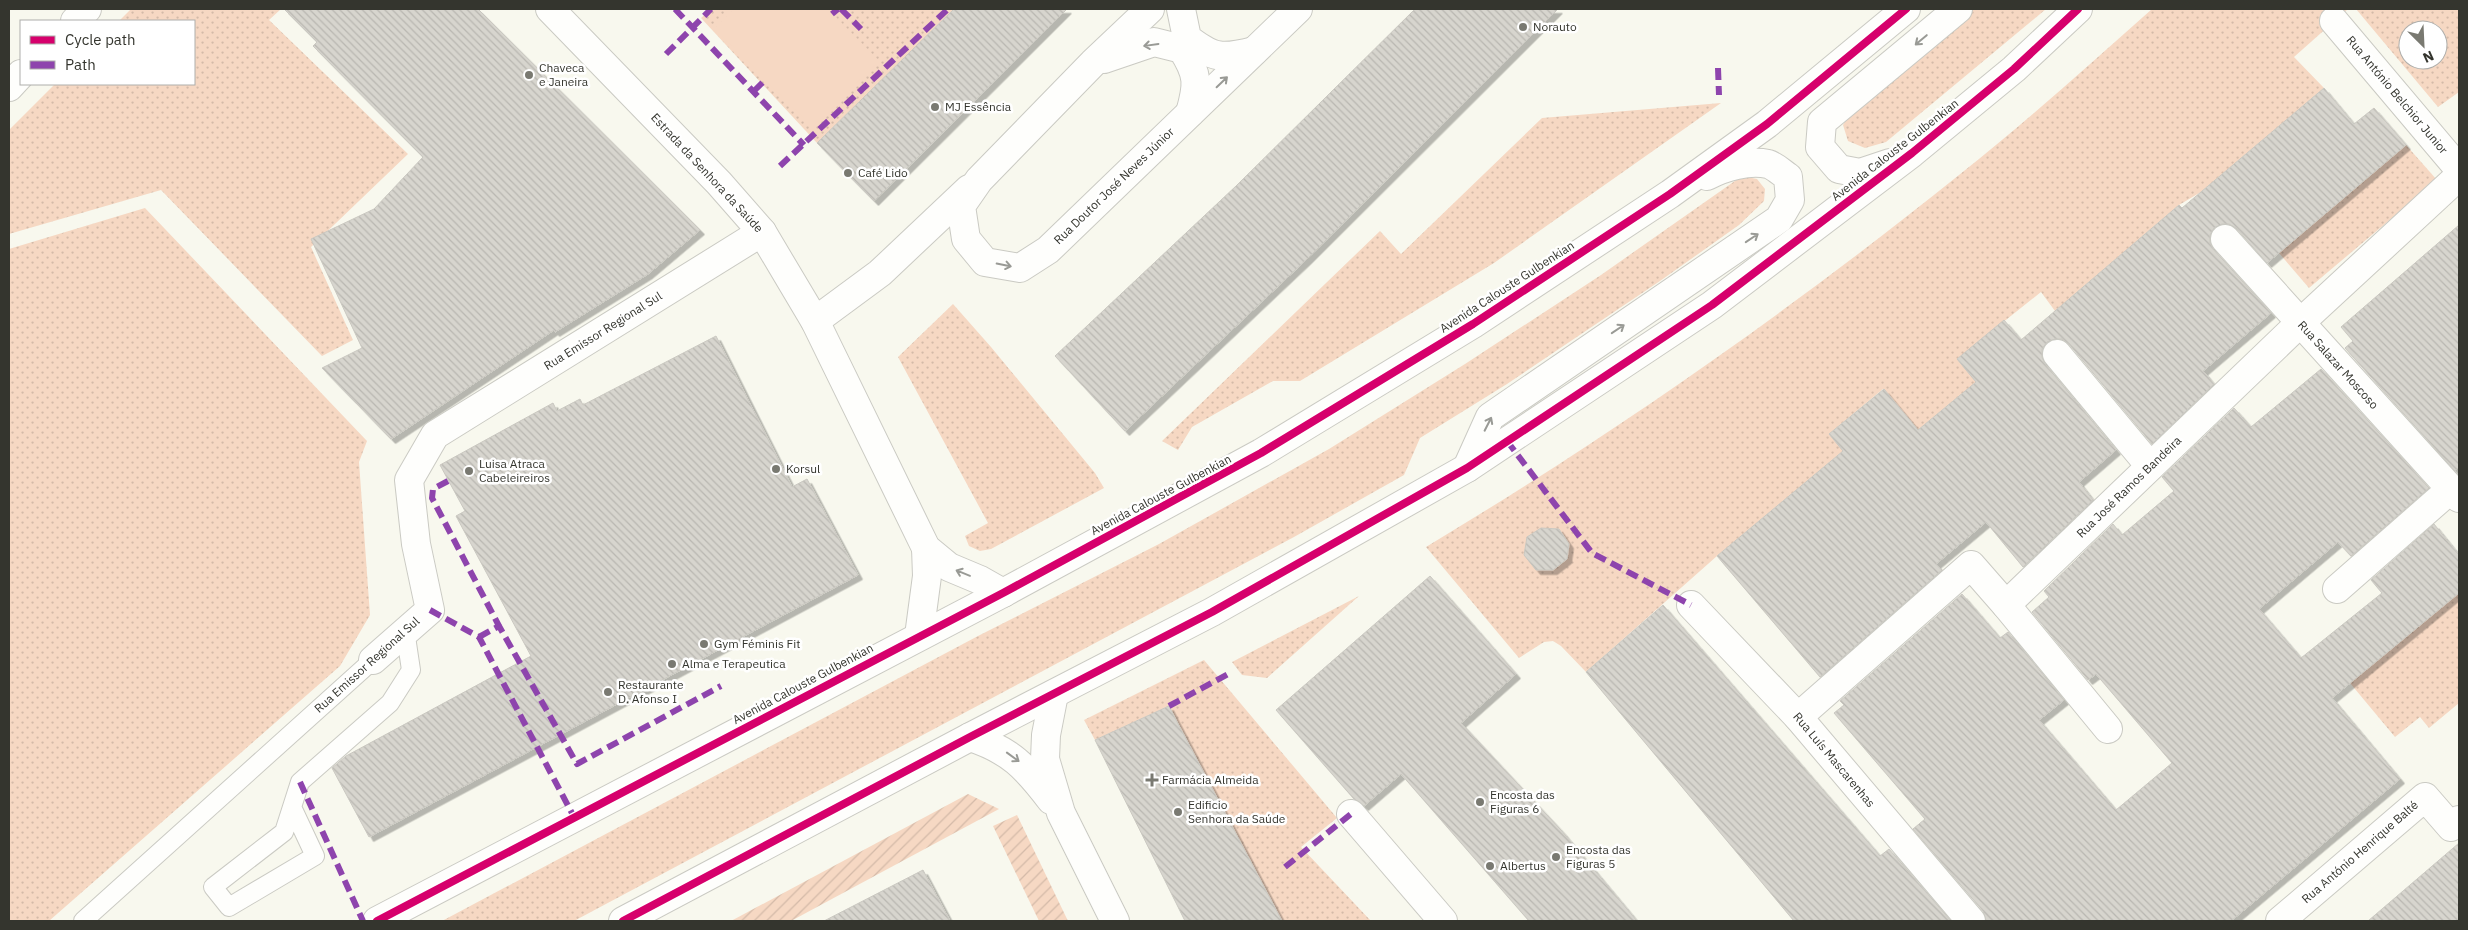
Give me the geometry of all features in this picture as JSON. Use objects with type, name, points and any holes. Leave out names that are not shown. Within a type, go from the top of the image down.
[{"type":"street","points":[[61,9],[73,20]]},
{"type":"street","points":[[75,20],[88,9]]},
{"type":"street","name":"Estrada da Senhora da Saúde","points":[[550,9],[719,183],[762,232],[815,322],[926,548]]},
{"type":"street","name":"Rua Doutor José Neves Júnior","points":[[815,322],[880,273],[979,180],[1093,63],[1150,9]]},
{"type":"street","points":[[1181,9],[1187,38],[1206,53],[1229,58],[1254,51]]},
{"type":"street","name":"Rua Doutor José Neves Júnior","points":[[979,180],[961,206],[966,239],[985,262],[1020,268],[1048,250],[1298,9]]},
{"type":"street","name":"Avenida Calouste Gulbenkian","points":[[376,921],[1003,593],[1261,453],[1473,324],[1670,194],[1767,124],[1906,9]]},
{"type":"street","points":[[1912,153],[1884,166],[1860,173],[1839,169],[1820,147],[1822,122],[1958,9]]},
{"type":"street","name":"Avenida Calouste Gulbenkian","points":[[623,921],[970,737],[1212,612],[1467,468],[1712,305],[1912,153],[2014,69],[2078,9]]},
{"type":"street","name":"Rua António Belchior Junior","points":[[2334,21],[2459,169]]},
{"type":"street","points":[[1093,63],[1154,42],[1182,49],[1194,67],[1197,88],[1190,113]]},
{"type":"street","points":[[9,87],[20,75]]},
{"type":"street","points":[[1467,468],[1490,417],[1780,219],[1790,200],[1788,177],[1770,164],[1751,164],[1722,169],[1670,194]]},
{"type":"street","name":"Rua José Ramos Bandeira","points":[[2006,605],[2300,323],[2459,176]]},
{"type":"street","name":"Rua Emissor Regional Sul","points":[[373,660],[430,610],[416,544],[409,480],[435,435],[762,232]]},
{"type":"street","name":"Rua Salazar Moscoso","points":[[2225,239],[2455,494],[2337,589]]},
{"type":"street","points":[[2057,354],[2150,466]]},
{"type":"street","points":[[926,548],[949,567],[980,580],[1003,593]]},
{"type":"street","points":[[919,636],[927,576],[926,548]]},
{"type":"street","points":[[1798,717],[1971,565],[2108,729]]},
{"type":"street","name":"Rua Luís Mascarenhas","points":[[1691,606],[1798,717],[1971,921]]},
{"type":"street","points":[[1054,694],[1046,735],[1045,759],[1061,813],[1115,921]]},
{"type":"street","points":[[970,737],[993,744],[1014,757],[1028,770],[1061,813]]},
{"type":"street","name":"Rua António Henrique Balté","points":[[2280,921],[2425,797],[2451,827],[2459,820]]},
{"type":"street","points":[[1351,814],[1443,921]]},
{"type":"street","points":[[416,921],[462,876]]},
{"type":"lane","points":[[292,807],[315,856],[229,907],[213,887],[284,832],[292,807],[300,782],[390,703],[411,670],[405,630]]},
{"type":"lane","name":"Rua Emissor Regional Sul","points":[[83,921],[373,660]]},
{"type":"shaded area","points":[[131,9],[281,9],[269,20],[408,154],[311,247],[353,340],[322,356],[161,190],[9,234],[9,130],[54,85],[195,85],[195,20],[120,20]]},
{"type":"shaded area","points":[[711,9],[954,9],[817,143],[701,18]]},
{"type":"shaded area","points":[[734,9],[828,9],[879,61],[812,127],[715,28]]},
{"type":"shaded area","points":[[1970,9],[2046,9],[1886,142],[1865,148],[1848,141],[1843,125],[1851,112]]},
{"type":"shaded area","points":[[2152,9],[2348,9],[2294,57],[2324,88],[2201,192],[2179,205],[2055,311],[2041,292],[1957,359],[1976,382],[1918,430],[1883,389],[1829,434],[1843,451],[1717,556],[1586,672],[1561,646],[1553,641],[1544,642],[1519,658],[1426,547],[1632,416],[1831,275],[1984,155]]},
{"type":"shaded area","points":[[2356,9],[2459,9],[2459,92],[2438,107],[2407,70],[2448,70],[2448,20],[2398,20],[2398,59]]},
{"type":"shaded area","points":[[1721,103],[1494,263],[1300,381],[1273,381],[1192,427],[1178,450],[1162,441],[1380,231],[1401,254],[1542,118]]},
{"type":"shaded area","points":[[2406,145],[2437,180],[2309,288],[2279,253]]},
{"type":"shaded area","points":[[1742,176],[1757,179],[1765,189],[1764,201],[1739,225],[1660,281],[1507,384],[1420,438],[1404,475],[1294,537],[574,921],[442,921],[978,636],[1159,544],[1329,449],[1465,364],[1601,275]]},
{"type":"shaded area","points":[[145,208],[367,441],[359,462],[370,615],[340,666],[49,921],[9,921],[9,249]]},
{"type":"shaded area","points":[[953,304],[1095,473],[1104,488],[991,549],[980,551],[969,546],[965,536],[988,523],[898,357]]},
{"type":"shaded area","points":[[2459,593],[2459,703],[2429,728],[2420,717],[2395,737],[2350,683]]},
{"type":"shaded area","points":[[1359,596],[1267,678],[1242,675],[1232,662]]},
{"type":"shaded area","points":[[1204,660],[1337,818],[1301,847],[1371,921],[1282,921],[1169,706],[1095,740],[1084,720]]},
{"type":"shaded area","points":[[968,794],[999,809],[791,921],[731,921]]},
{"type":"shaded area","points":[[1017,815],[1068,921],[1039,921],[993,826]]},
{"type":"building","points":[[284,9],[478,9],[700,230],[648,274],[555,332],[554,330],[391,439],[322,368],[362,348],[311,239],[374,209],[423,157],[313,46],[317,42]]},
{"type":"building","points":[[954,9],[1067,9],[874,201],[817,143]]},
{"type":"building","points":[[1415,9],[1558,9],[1308,258],[1125,431],[1055,356],[1236,186]]},
{"type":"building","points":[[2324,88],[2354,124],[2374,108],[2406,145],[2267,263],[2236,228],[2229,224],[2222,224],[2214,228],[2210,235],[2210,243],[2213,249],[2271,313],[2203,371],[2214,384],[2152,444],[2069,344],[2062,339],[2047,342],[2042,349],[2042,357],[2045,364],[2116,450],[2079,482],[2093,500],[2023,567],[1986,522],[1936,564],[1942,570],[1820,677],[1717,556],[1843,451],[1829,434],[1884,389],[1918,430],[1976,382],[1957,359],[2004,320],[2021,340],[2179,205],[2182,208]]},
{"type":"building","points":[[2459,225],[2459,467],[2455,471],[2345,348],[2353,341],[2341,327]]},
{"type":"building","points":[[716,336],[792,487],[807,479],[858,575],[369,837],[332,768],[346,756],[531,656],[456,516],[465,511],[440,465],[553,403],[557,411],[580,399],[583,405]]},
{"type":"building","points":[[2321,369],[2429,488],[2351,556],[2338,542],[2259,609],[2301,658],[2382,593],[2371,580],[2434,524],[2459,555],[2459,593],[2332,698],[2400,779],[2231,921],[1986,921],[1983,911],[1913,829],[1925,819],[1834,713],[1844,705],[1840,701],[1962,594],[2000,638],[2008,632],[2064,700],[2039,720],[2116,810],[2172,763],[2096,674],[2088,680],[2032,612],[2049,597],[2044,591],[2113,524],[2122,535],[2174,491],[2162,477],[2234,408],[2251,427]]},
{"type":"building","points":[[1541,528],[1559,529],[1569,544],[1567,559],[1553,570],[1536,570],[1524,555],[1527,537]]},
{"type":"building","points":[[1430,576],[1516,674],[1461,723],[1561,830],[1637,921],[1529,921],[1401,774],[1364,806],[1354,799],[1276,710]]},
{"type":"building","points":[[1663,605],[1880,856],[1889,849],[1951,921],[1794,921],[1586,672]]},
{"type":"building","name":"Edificio Senhora da Saúde","points":[[1169,706],[1282,921],[1185,921],[1095,740]]},
{"type":"building","points":[[2459,843],[2459,921],[2368,921]]},
{"type":"building","points":[[923,870],[950,921],[824,921]]},
{"type":"marked path","points":[[675,9],[804,145]]},
{"type":"marked path","points":[[666,54],[711,9]]},
{"type":"marked path","points":[[832,14],[838,9]]},
{"type":"marked path","points":[[841,9],[861,29]]},
{"type":"marked path","points":[[780,166],[948,9]]},
{"type":"marked path","points":[[1718,68],[1719,95]]},
{"type":"marked path","points":[[754,91],[766,79]]},
{"type":"marked path","points":[[1507,441],[1592,553],[1691,605]]},
{"type":"marked path","points":[[448,481],[433,489],[432,498],[499,626]]},
{"type":"marked path","points":[[430,610],[479,637],[574,817]]},
{"type":"marked path","points":[[479,637],[499,626],[577,764],[721,686]]},
{"type":"marked path","points":[[1169,706],[1230,673]]},
{"type":"marked path","points":[[300,782],[363,921]]},
{"type":"marked path","points":[[1285,867],[1351,814]]},
{"type":"cycle path","points":[[377,921],[1003,593],[1261,453],[1473,324],[1670,194],[1767,124],[1906,9]]},
{"type":"cycle path","points":[[623,921],[970,737],[1212,612],[1467,468],[1712,305],[1912,153],[2014,69],[2078,9]]},
{"type":"place","name":"Norauto","points":[[1523,27]]},
{"type":"place","name":"Chaveca e Janeira","points":[[529,75]]},
{"type":"place","name":"MJ Essência","points":[[935,107]]},
{"type":"place","name":"Café Lido","points":[[848,173]]},
{"type":"place","name":"Korsul","points":[[776,469]]},
{"type":"place","name":"Luisa Atraca Cabeleireiros","points":[[469,471]]},
{"type":"place","name":"Gym Féminis Fit","points":[[704,644]]},
{"type":"place","name":"Alma e Terapeutica","points":[[672,664]]},
{"type":"place","name":"Restaurante D. Afonso I","points":[[608,692]]},
{"type":"place","name":"Farmácia Almeida","points":[[1152,780]]},
{"type":"place","name":"Encosta das Figuras 6","points":[[1480,802]]},
{"type":"place","name":"Edificio Senhora da Saúde","points":[[1178,812]]},
{"type":"place","name":"Encosta das Figuras 5","points":[[1556,857]]},
{"type":"place","name":"Albertus","points":[[1490,866]]}]
